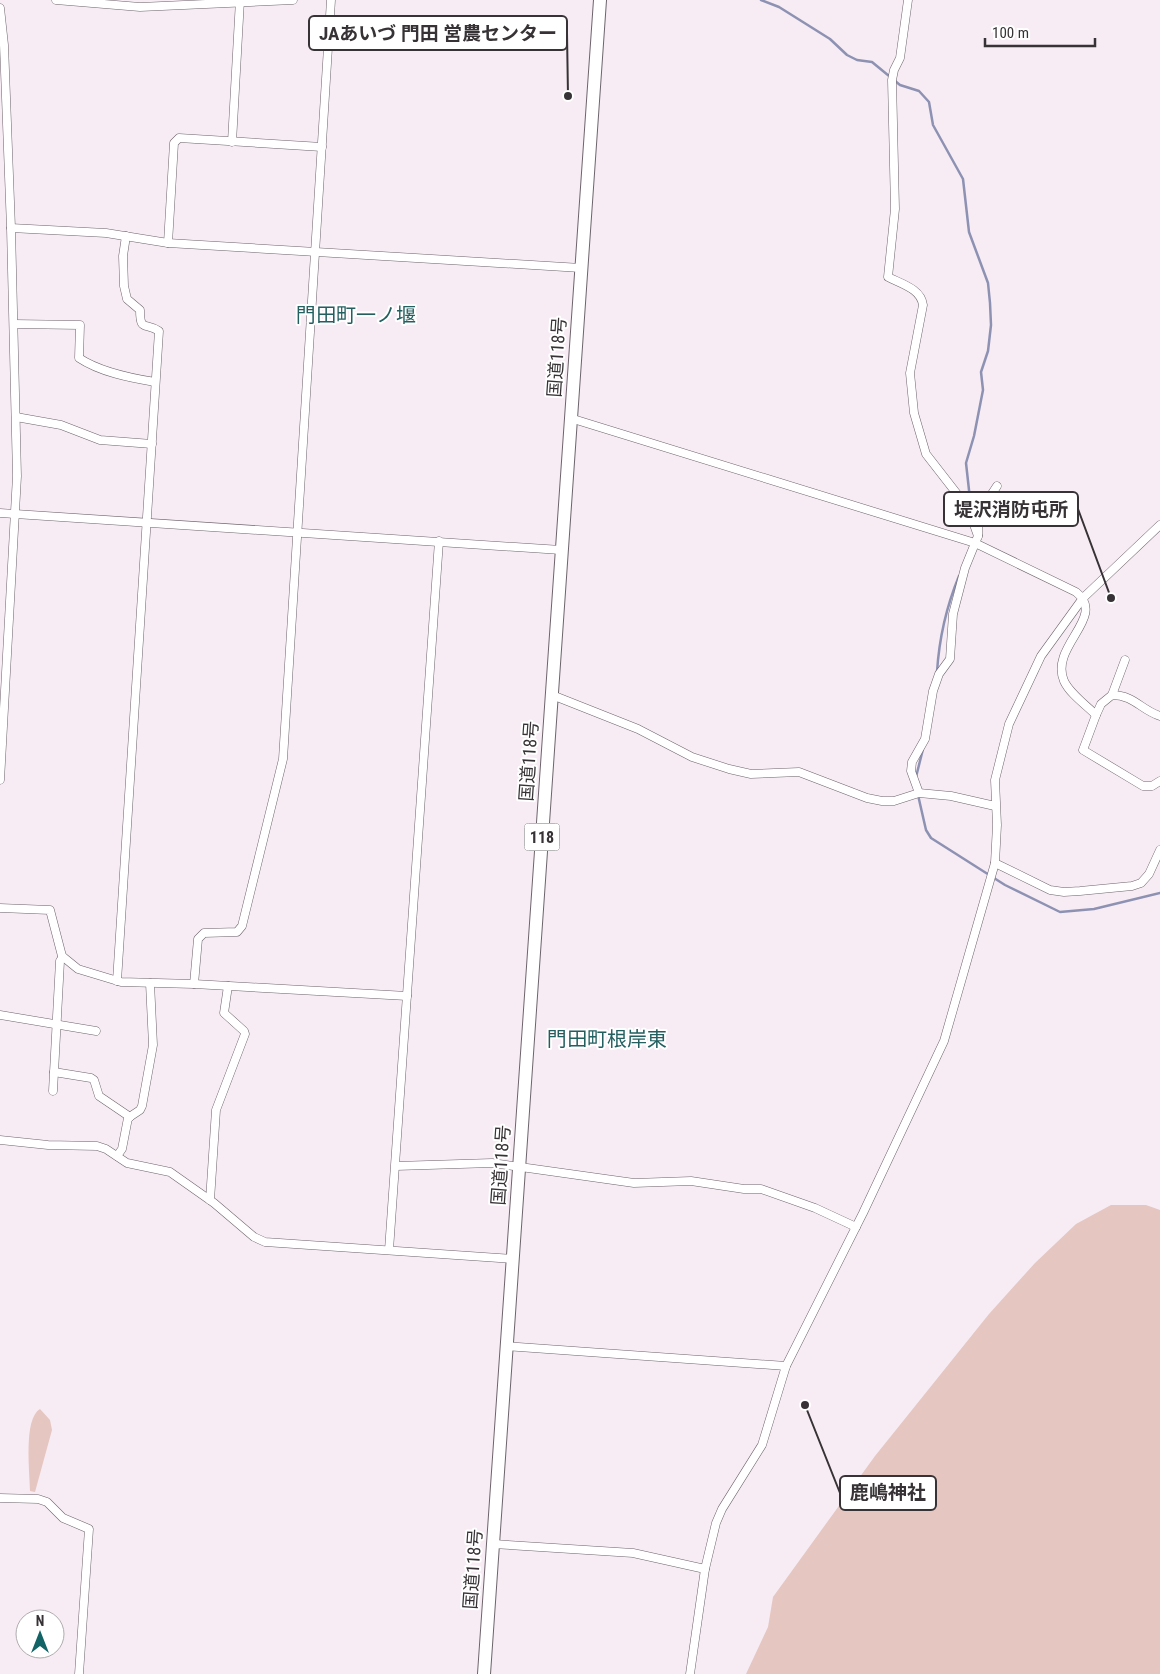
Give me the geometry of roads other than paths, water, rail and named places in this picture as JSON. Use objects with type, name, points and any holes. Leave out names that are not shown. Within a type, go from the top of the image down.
[{"type":"highway","name":"国道118号","points":[[484,1674],[600,0]]},
{"type":"street","points":[[56,0],[140,6],[293,0]]},
{"type":"street","points":[[194,984],[198,939],[202,935],[237,932],[242,926],[283,759],[331,0]]},
{"type":"street","points":[[908,0],[900,58],[894,70],[892,80],[895,209],[888,277],[916,291],[922,297],[923,305],[910,373],[914,413],[926,454],[968,508],[976,539]]},
{"type":"street","points":[[232,142],[239,1]]},
{"type":"street","points":[[0,8],[4,45],[16,417],[15,514],[0,780]]},
{"type":"street","points":[[168,243],[174,143],[179,138],[322,147]]},
{"type":"street","points":[[11,228],[106,233],[168,243],[581,268]]},
{"type":"street","points":[[116,981],[148,523],[159,331],[144,326],[140,322],[140,310],[127,299],[123,271],[126,236]]},
{"type":"street","points":[[14,324],[80,325],[79,358],[86,363],[130,378],[155,382]]},
{"type":"street","points":[[16,417],[61,424],[100,440],[152,444]]},
{"type":"street","points":[[570,418],[976,539],[1076,592],[1083,598],[1087,606],[1086,614],[1064,652],[1062,669],[1064,681],[1068,688],[1096,715]]},
{"type":"street","points":[[920,793],[911,771],[912,762],[925,739],[933,692],[939,674],[950,659],[954,614],[965,568],[976,539],[978,515],[997,486]]},
{"type":"street","points":[[0,513],[561,550]]},
{"type":"street","points":[[690,1674],[705,1569],[716,1523],[722,1508],[762,1445],[786,1366],[856,1227],[944,1041],[994,862],[998,825],[995,806],[995,780],[1009,724],[1041,656],[1083,598],[1160,525]]},
{"type":"street","points":[[389,1250],[439,541]]},
{"type":"street","points":[[1125,660],[1112,694],[1101,704],[1083,750],[1143,786],[1152,786],[1160,779]]},
{"type":"street","points":[[1112,694],[1129,697],[1150,713],[1160,716]]},
{"type":"street","points":[[552,695],[638,729],[692,756],[729,769],[751,774],[799,772],[867,798],[882,801],[894,802],[920,793],[951,796],[995,806]]},
{"type":"street","points":[[994,862],[1050,890],[1064,892],[1080,891],[1132,886],[1141,882],[1149,874],[1160,850]]},
{"type":"street","points":[[0,908],[50,910],[63,957],[78,968],[116,981],[407,996]]},
{"type":"street","points":[[53,1091],[60,961],[63,957]]},
{"type":"street","points":[[116,1156],[122,1149],[125,1125],[130,1117],[140,1110],[142,1106],[151,1059],[150,983]]},
{"type":"street","points":[[210,1200],[216,1110],[245,1034],[224,1013],[228,986]]},
{"type":"street","points":[[0,1015],[96,1031]]},
{"type":"street","points":[[54,1072],[91,1078],[94,1080],[99,1096],[130,1117]]},
{"type":"street","points":[[0,1140],[48,1145],[97,1146],[127,1163],[170,1172],[210,1200],[254,1237],[265,1242],[513,1259]]},
{"type":"street","points":[[396,1166],[492,1163],[634,1183],[691,1181],[744,1189],[761,1189],[815,1208],[856,1227]]},
{"type":"street","points":[[506,1346],[786,1366]]},
{"type":"street","points":[[0,1498],[38,1499],[47,1502],[63,1518],[89,1529],[79,1674]]},
{"type":"street","points":[[493,1544],[633,1553],[705,1569]]},
{"type":"waterway","points":[[761,0],[779,7],[830,39],[847,55],[857,60],[872,62],[900,85],[919,91],[929,102],[933,125],[963,179],[969,232],[988,283],[991,325],[988,351],[981,372],[983,390],[974,436],[966,463],[970,499],[975,516]]},
{"type":"waterway","points":[[937,672],[944,623],[959,576]]},
{"type":"waterway","points":[[916,777],[923,749]]},
{"type":"waterway","points":[[918,795],[926,830],[931,838],[1005,885],[1060,912],[1094,909],[1160,893]]},
{"type":"place","name":"JAあいづ 門田 営農センター","points":[[568,96]]},
{"type":"place","name":"堤沢消防屯所","points":[[1111,598]]},
{"type":"place","name":"鹿嶋神社","points":[[805,1405]]},
{"type":"district","name":"門田町一ノ堰","points":[[356,315]]},
{"type":"district","name":"門田町根岸東","points":[[607,1039]]}]
